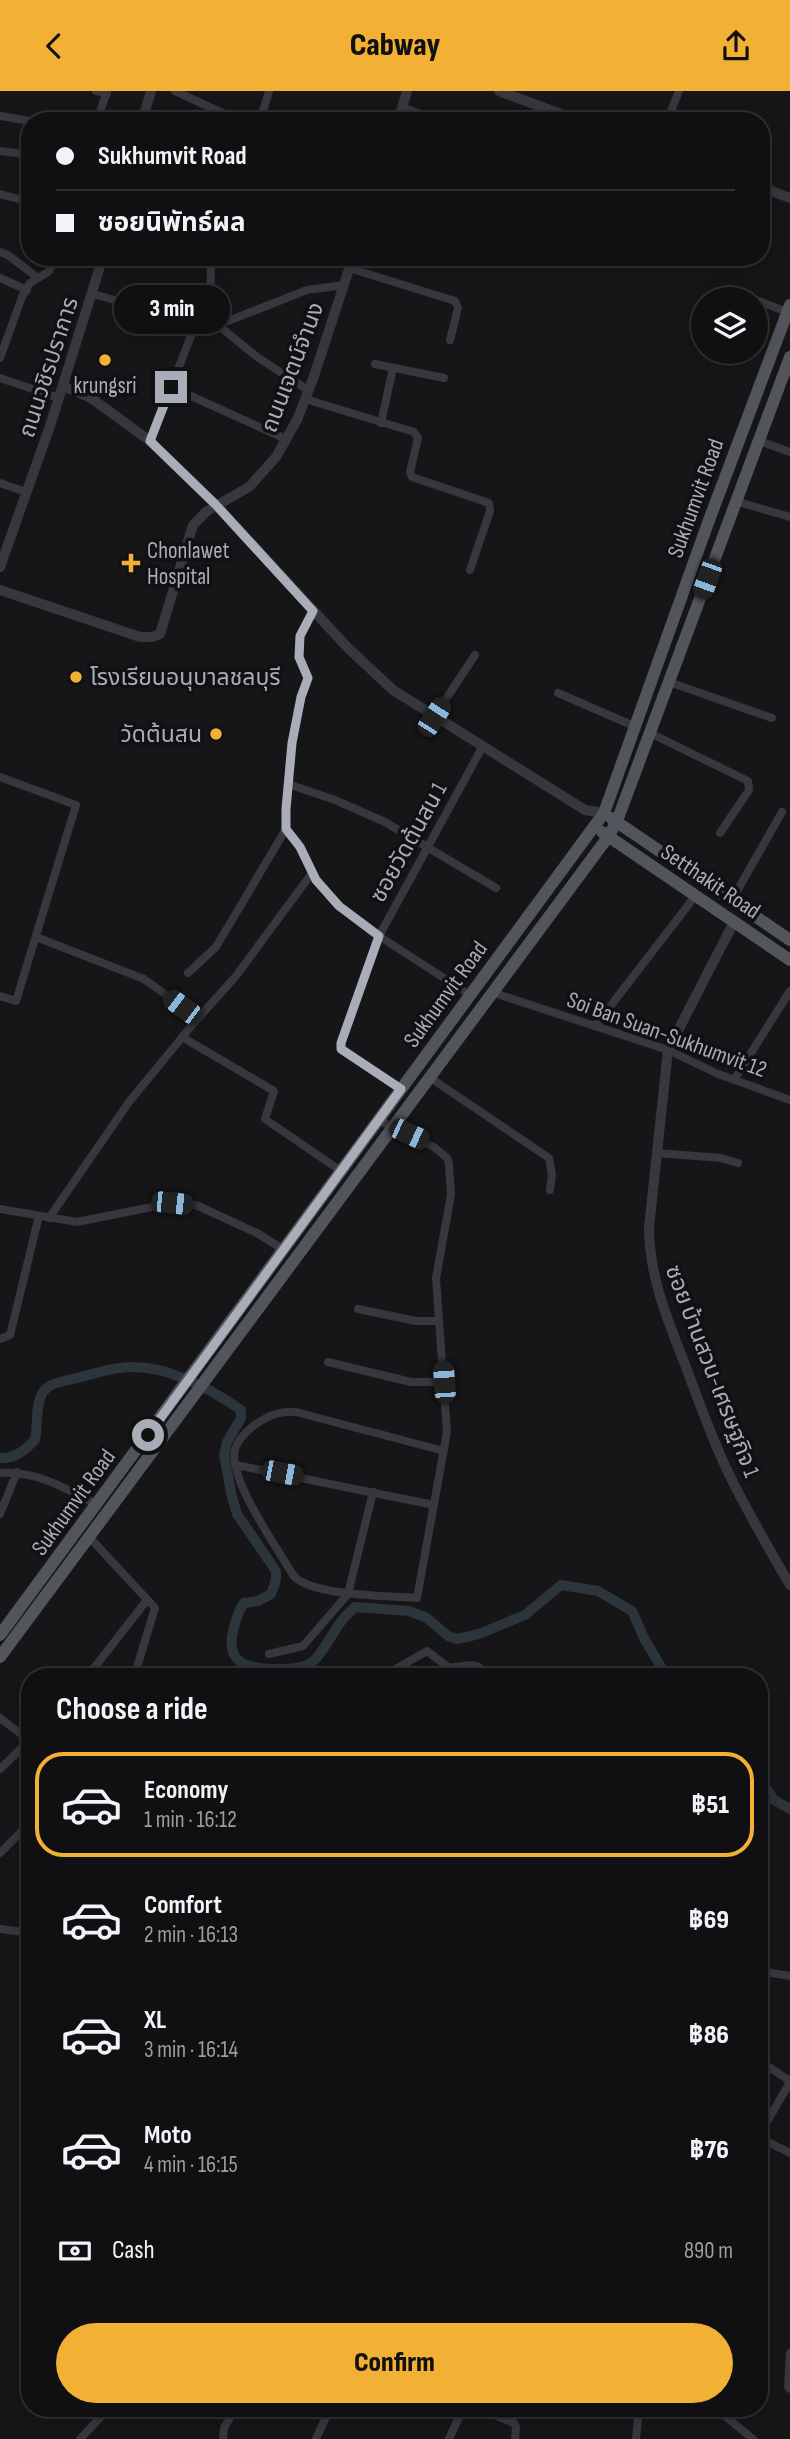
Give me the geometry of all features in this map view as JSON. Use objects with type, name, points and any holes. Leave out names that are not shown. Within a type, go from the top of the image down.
[{"type":"main road","name":"Sukhumvit Road","points":[[0,1635],[604,813],[789,308]]},
{"type":"main road","name":"Sukhumvit Road","points":[[0,1657],[608,837],[617,821],[790,357]]},
{"type":"main road","name":"Setthakit Road","points":[[604,813],[790,940]]},
{"type":"main road","name":"Setthakit Road","points":[[595,827],[790,960]]},
{"type":"main road","points":[[135,1452],[147,1461]]},
{"type":"street","points":[[96,91],[107,92],[100,112]]},
{"type":"street","points":[[145,112],[151,91]]},
{"type":"street","points":[[175,91],[220,112]]},
{"type":"street","points":[[263,112],[269,91]]},
{"type":"street","points":[[401,112],[407,91]]},
{"type":"street","points":[[499,91],[556,112]]},
{"type":"street","points":[[671,112],[679,91]]},
{"type":"street","points":[[402,107],[415,112]]},
{"type":"street","points":[[0,116],[21,120]]},
{"type":"street","points":[[0,151],[21,154]]},
{"type":"street","points":[[770,190],[790,198]]},
{"type":"street","points":[[0,194],[21,200]]},
{"type":"street","points":[[0,252],[21,265]]},
{"type":"street","points":[[22,266],[38,278]]},
{"type":"street","points":[[0,358],[30,283],[48,272],[52,266]]},
{"type":"street","name":"ถนนวชิรปราการ","points":[[0,567],[59,398],[101,266]]},
{"type":"street","points":[[211,266],[214,325]]},
{"type":"street","points":[[349,268],[455,301],[458,308],[450,340]]},
{"type":"street","name":"ถนนเจตน์จำนง","points":[[0,590],[140,637],[152,638],[160,634],[193,525],[216,505],[249,487],[276,457],[286,439],[307,395],[349,268]]},
{"type":"street","points":[[0,278],[27,289]]},
{"type":"street","points":[[93,294],[196,323],[214,325],[307,290],[344,285]]},
{"type":"street","points":[[768,303],[789,308]]},
{"type":"street","points":[[150,441],[196,323]]},
{"type":"street","points":[[0,324],[10,328]]},
{"type":"street","points":[[214,325],[307,395],[417,434],[410,472],[412,477],[489,503],[489,511],[470,570]]},
{"type":"street","points":[[375,364],[444,377]]},
{"type":"street","points":[[381,423],[393,368]]},
{"type":"street","points":[[0,378],[59,398]]},
{"type":"street","points":[[63,386],[92,398],[150,441],[216,505],[313,611],[393,690],[585,810],[604,813]]},
{"type":"street","points":[[171,387],[286,439]]},
{"type":"street","points":[[759,441],[790,452]]},
{"type":"street","points":[[0,483],[26,492]]},
{"type":"street","points":[[735,501],[790,517]]},
{"type":"street","points":[[188,973],[216,947],[286,829],[292,743],[301,697],[308,678],[299,657],[300,636],[313,611]]},
{"type":"street","points":[[434,717],[475,655]]},
{"type":"street","points":[[669,682],[772,718]]},
{"type":"street","points":[[558,693],[634,726]]},
{"type":"street","points":[[650,733],[748,781],[749,790],[720,833]]},
{"type":"street","name":"ซอยวัดต้นสน 1","points":[[401,1089],[341,1049],[341,1043],[379,936],[483,747]]},
{"type":"street","points":[[0,777],[76,805],[16,1001],[0,996]]},
{"type":"street","points":[[288,784],[335,800],[385,822],[496,888]]},
{"type":"street","points":[[585,810],[595,827]]},
{"type":"street","points":[[732,900],[782,812]]},
{"type":"street","points":[[286,829],[300,847],[312,873],[339,906],[379,936],[470,995]]},
{"type":"street","points":[[49,1218],[129,1102],[236,976],[312,873]]},
{"type":"street","points":[[595,1026],[695,895]]},
{"type":"street","name":"ซอย บ้านสวน-เศรษฐกิจ 1","points":[[734,922],[667,1050],[649,1227],[649,1253],[653,1277],[669,1325],[712,1435],[739,1494],[790,1585]]},
{"type":"street","points":[[36,937],[144,978],[198,1018]]},
{"type":"street","points":[[734,1080],[790,991]]},
{"type":"street","name":"Soi Ban Suan-Sukhumvit 12","points":[[491,992],[667,1050],[734,1080],[790,1100]]},
{"type":"street","points":[[182,1037],[274,1091],[265,1119],[341,1171]]},
{"type":"street","points":[[429,1077],[549,1159],[552,1175],[550,1191]]},
{"type":"street","points":[[378,1120],[434,1147],[449,1164],[451,1195],[436,1278],[447,1432],[444,1451],[417,1598],[348,1594],[306,1585],[296,1579],[241,1485],[236,1465],[235,1450],[248,1430],[268,1416],[285,1411],[444,1451]]},
{"type":"street","points":[[657,1153],[738,1163]]},
{"type":"street","points":[[0,1209],[78,1222],[172,1203],[196,1205],[257,1233],[284,1249]]},
{"type":"street","points":[[0,1339],[10,1335],[39,1216]]},
{"type":"street","points":[[358,1309],[416,1321],[439,1321]]},
{"type":"street","points":[[328,1362],[411,1382],[444,1382]]},
{"type":"street","points":[[236,1465],[434,1504]]},
{"type":"street","points":[[0,1514],[17,1472]]},
{"type":"street","points":[[0,1473],[17,1472],[43,1477],[97,1505]]},
{"type":"street","points":[[269,1654],[303,1646],[348,1594],[373,1492]]},
{"type":"street","points":[[90,1538],[155,1608],[137,1668]]},
{"type":"street","points":[[94,1668],[148,1600]]},
{"type":"street","points":[[398,1668],[428,1651],[448,1667],[474,1664],[481,1668]]},
{"type":"street","points":[[0,1718],[21,1735]]},
{"type":"street","points":[[0,1769],[21,1749]]},
{"type":"street","points":[[0,1853],[21,1832]]},
{"type":"street","points":[[0,1929],[21,1932]]},
{"type":"street","points":[[768,1972],[790,1976]]},
{"type":"street","points":[[768,2066],[790,2081],[768,2121]]},
{"type":"street","points":[[768,2141],[790,2153]]},
{"type":"street","points":[[790,2353],[787,2378],[790,2389]]},
{"type":"street","points":[[80,2439],[100,2417]]},
{"type":"street","points":[[223,2439],[224,2428],[231,2417]]},
{"type":"street","points":[[316,2439],[326,2417]]},
{"type":"street","points":[[449,2439],[459,2417]]},
{"type":"street","points":[[500,2417],[514,2423],[515,2439]]},
{"type":"street","points":[[636,2439],[638,2417]]},
{"type":"street","points":[[726,2417],[753,2439]]},
{"type":"street","points":[[88,2430],[93,2439]]},
{"type":"waterway","points":[[0,1458],[15,1455],[35,1440],[39,1403],[43,1392],[50,1386],[115,1369],[152,1369],[184,1378],[241,1410],[241,1418],[227,1442],[224,1455],[232,1497],[237,1514],[276,1571],[276,1580],[271,1594],[258,1601],[244,1603],[234,1627],[232,1648],[240,1661],[260,1668]]},
{"type":"waterway","points":[[294,1668],[316,1659],[355,1607],[409,1611],[427,1618],[448,1636],[457,1639],[479,1634],[525,1615],[561,1585],[598,1591],[632,1611],[662,1668]]},
{"type":"waterway","points":[[768,1791],[774,1800],[790,1809]]},
{"type":"place","name":"krungsri","points":[[105,360]]},
{"type":"place","name":"Chonlawet Hospital","points":[[131,563]]},
{"type":"place","name":"โรงเรียนอนุบาลชลบุรี","points":[[76,677]]},
{"type":"place","name":"วัดต้นสน","points":[[216,734]]},
{"type":"route","points":[[148,1435],[401,1089],[341,1049],[379,936],[339,906],[316,880],[300,847],[286,829],[292,743],[301,697],[308,678],[299,657],[300,636],[313,611],[216,505],[150,441],[171,387]]}]
